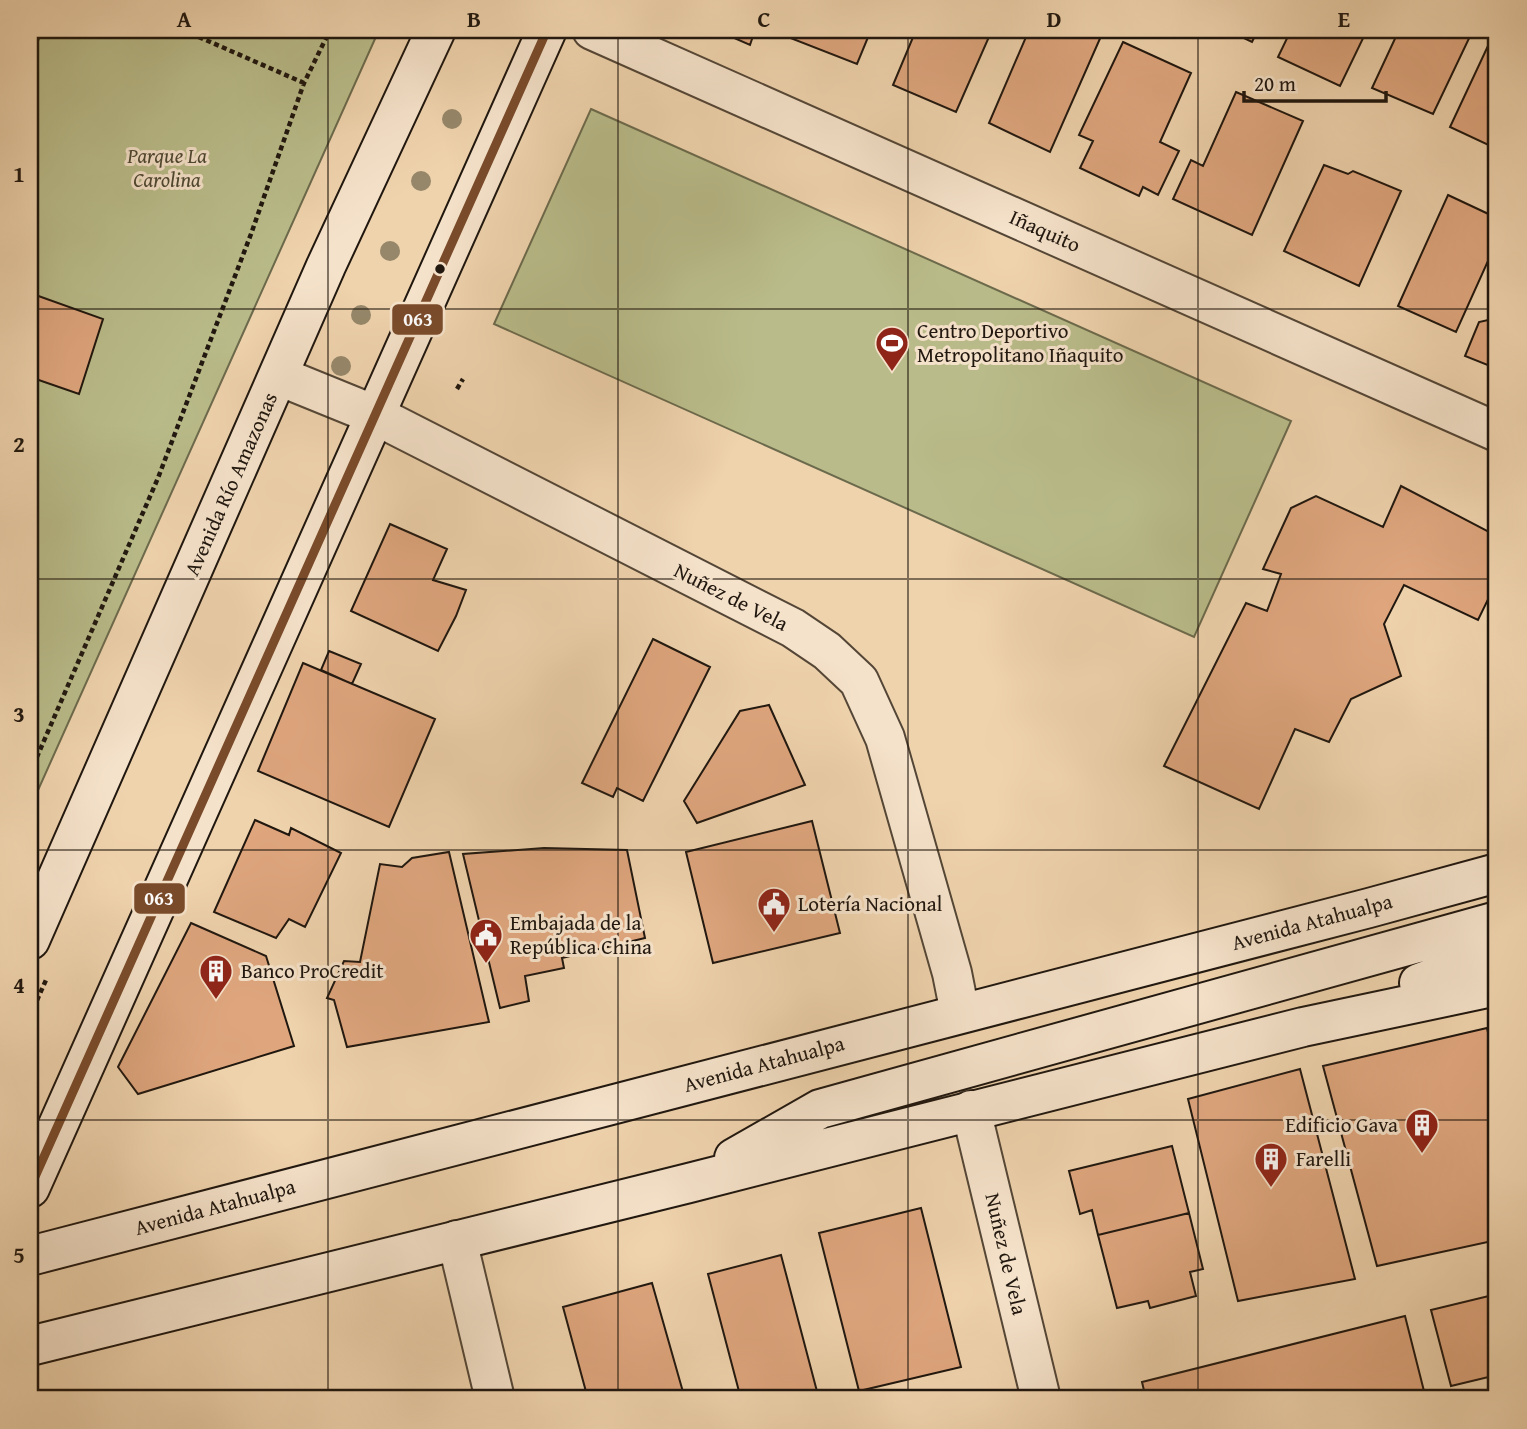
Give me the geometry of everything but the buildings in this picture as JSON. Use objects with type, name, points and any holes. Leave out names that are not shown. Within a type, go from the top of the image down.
[{"type":"main road","name":"Avenida Río Amazonas","points":[[30,940],[326,266],[436,30]]},
{"type":"main road","points":[[30,1188],[547,30]]},
{"type":"main road","name":"Iñaquito","points":[[592,30],[1497,432]]},
{"type":"main road","name":"Nuñez de Vela","points":[[279,376],[375,415],[793,628],[827,651],[859,681],[885,738],[960,1013]]},
{"type":"main road","name":"Avenida Atahualpa","points":[[30,1256],[1497,873]]},
{"type":"main road","points":[[1369,908],[1497,914]]},
{"type":"main road","points":[[689,1183],[820,1109],[1497,921]]},
{"type":"main road","points":[[1303,1027],[1497,954]]},
{"type":"main road","points":[[30,1346],[1303,1027],[1497,986]]},
{"type":"main road","name":"Nuñez de Vela","points":[[971,1110],[1041,1399]]},
{"type":"main road","points":[[457,1240],[495,1399]]},
{"type":"path","points":[[183,30],[304,82]]},
{"type":"path","points":[[30,773],[158,478],[251,234],[304,82],[330,30]]},
{"type":"path","points":[[457,389],[463,379]]},
{"type":"green space","name":"Parque La Carolina","points":[[30,30],[379,30],[30,808]]},
{"type":"green space","name":"Centro Deportivo Metropolitano Iñaquito","points":[[591,109],[1291,421],[1194,637],[494,324]]},
{"type":"transit line","name":"063","points":[[30,1188],[547,30]]},
{"type":"place","name":"Centro Deportivo Metropolitano Iñaquito","points":[[892,373]]},
{"type":"place","name":"Lotería Nacional","points":[[774,934]]},
{"type":"place","name":"Embajada de la República China","points":[[486,965]]},
{"type":"place","name":"Banco ProCredit","points":[[216,1001]]},
{"type":"place","name":"Edificio Gava","points":[[1422,1155]]},
{"type":"place","name":"Farelli","points":[[1271,1189]]}]
